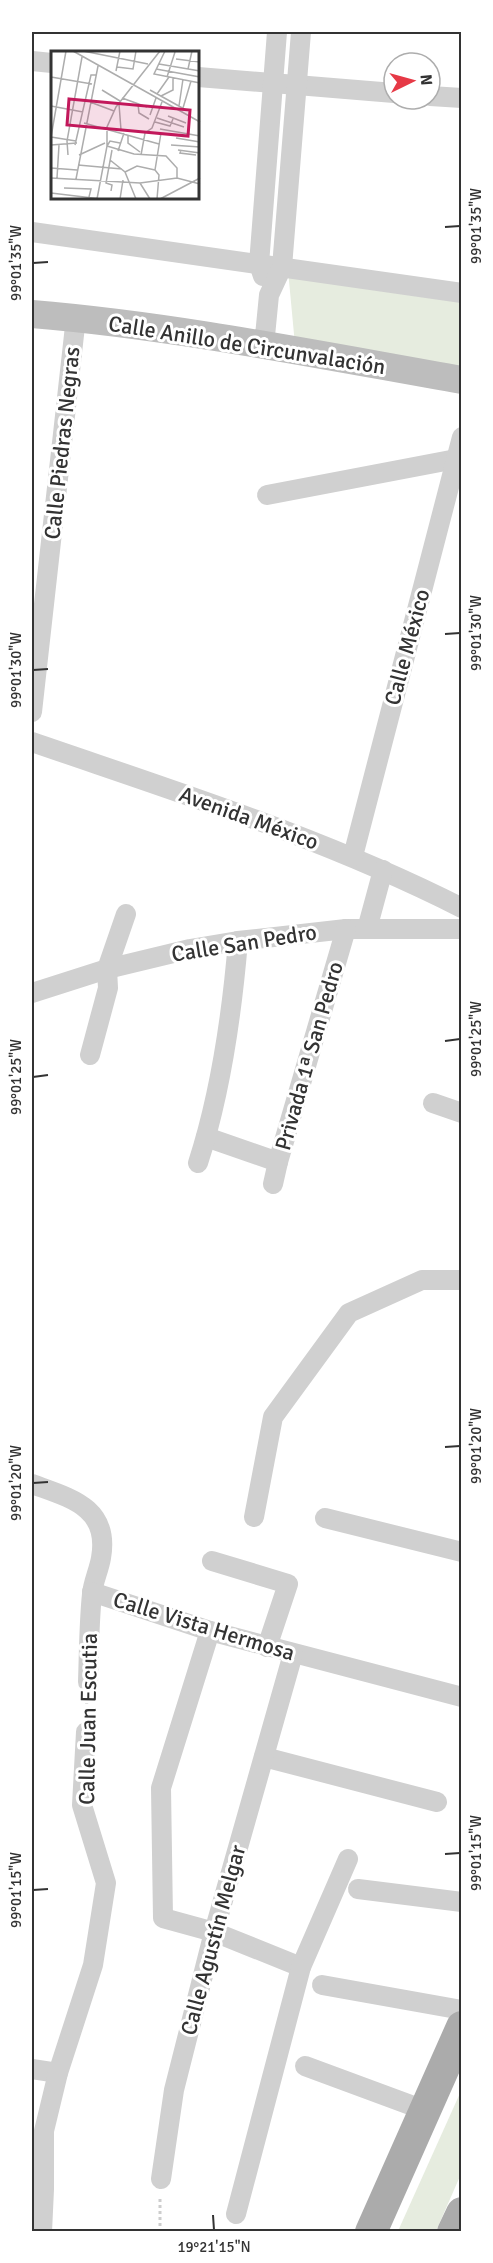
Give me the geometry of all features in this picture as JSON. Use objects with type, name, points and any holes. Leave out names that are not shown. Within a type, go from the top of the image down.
[{"type":"main road","points":[[371,2232],[462,2027]]},
{"type":"main road","points":[[453,2232],[462,2213]]},
{"type":"street","points":[[269,295],[259,264],[277,32]]},
{"type":"street","points":[[264,346],[269,295],[282,267],[300,32]]},
{"type":"street","points":[[32,61],[51,63]]},
{"type":"street","points":[[200,77],[382,92]]},
{"type":"street","points":[[442,97],[462,98]]},
{"type":"street","points":[[32,232],[462,293]]},
{"type":"street","name":"Calle Anillo de Circunvalación","points":[[32,314],[76,317],[462,380]]},
{"type":"street","name":"Calle Piedras Negras","points":[[32,712],[76,317]]},
{"type":"street","name":"Calle México","points":[[353,856],[462,437]]},
{"type":"street","points":[[267,495],[456,459]]},
{"type":"street","name":"Avenida México","points":[[32,742],[262,821],[353,856],[462,908]]},
{"type":"street","points":[[367,929],[383,870]]},
{"type":"street","points":[[90,1055],[108,988],[107,969],[126,914]]},
{"type":"street","name":"Calle San Pedro","points":[[32,993],[107,969],[190,949],[238,941],[346,929],[462,929]]},
{"type":"street","name":"Privada 1ª San Pedro","points":[[273,1184],[346,929]]},
{"type":"street","points":[[198,1163],[206,1137],[233,1000],[238,941]]},
{"type":"street","points":[[433,1103],[462,1113]]},
{"type":"street","points":[[206,1137],[278,1162]]},
{"type":"street","points":[[254,1516],[273,1417],[350,1313],[422,1280],[462,1280]]},
{"type":"street","name":"Calle Vista Hermosa","points":[[32,1484],[75,1500],[95,1515],[102,1530],[101,1557],[92,1592],[210,1631],[462,1697]]},
{"type":"street","points":[[326,1518],[462,1552]]},
{"type":"street","points":[[212,1561],[288,1584],[267,1647]]},
{"type":"street","name":"Calle Juan Escutia","points":[[88,1682],[92,1592]]},
{"type":"street","points":[[210,1631],[161,1788],[163,1918],[214,1932],[301,1967]]},
{"type":"street","name":"Calle Agustín Melgar","points":[[160,2179],[174,2090],[214,1932],[293,1654]]},
{"type":"street","name":"Calle Juan Escutia","points":[[42,2232],[44,2132],[58,2073],[93,1965],[106,1883],[82,1805],[86,1732]]},
{"type":"street","points":[[264,1757],[437,1803]]},
{"type":"street","points":[[236,2214],[301,1967],[348,1859]]},
{"type":"street","points":[[358,1889],[462,1902]]},
{"type":"street","points":[[322,1985],[462,2010]]},
{"type":"street","points":[[305,2066],[424,2110]]},
{"type":"street","points":[[32,2069],[58,2073]]},
{"type":"path","name":"Calle Juan Escutia","points":[[86,1732],[88,1682]]},
{"type":"path","points":[[160,2179],[160,2232]]},
{"type":"shaded area","points":[[288,270],[461,298],[461,367],[295,345]]},
{"type":"shaded area","points":[[461,2091],[461,2174],[436,2231],[398,2231]]}]
